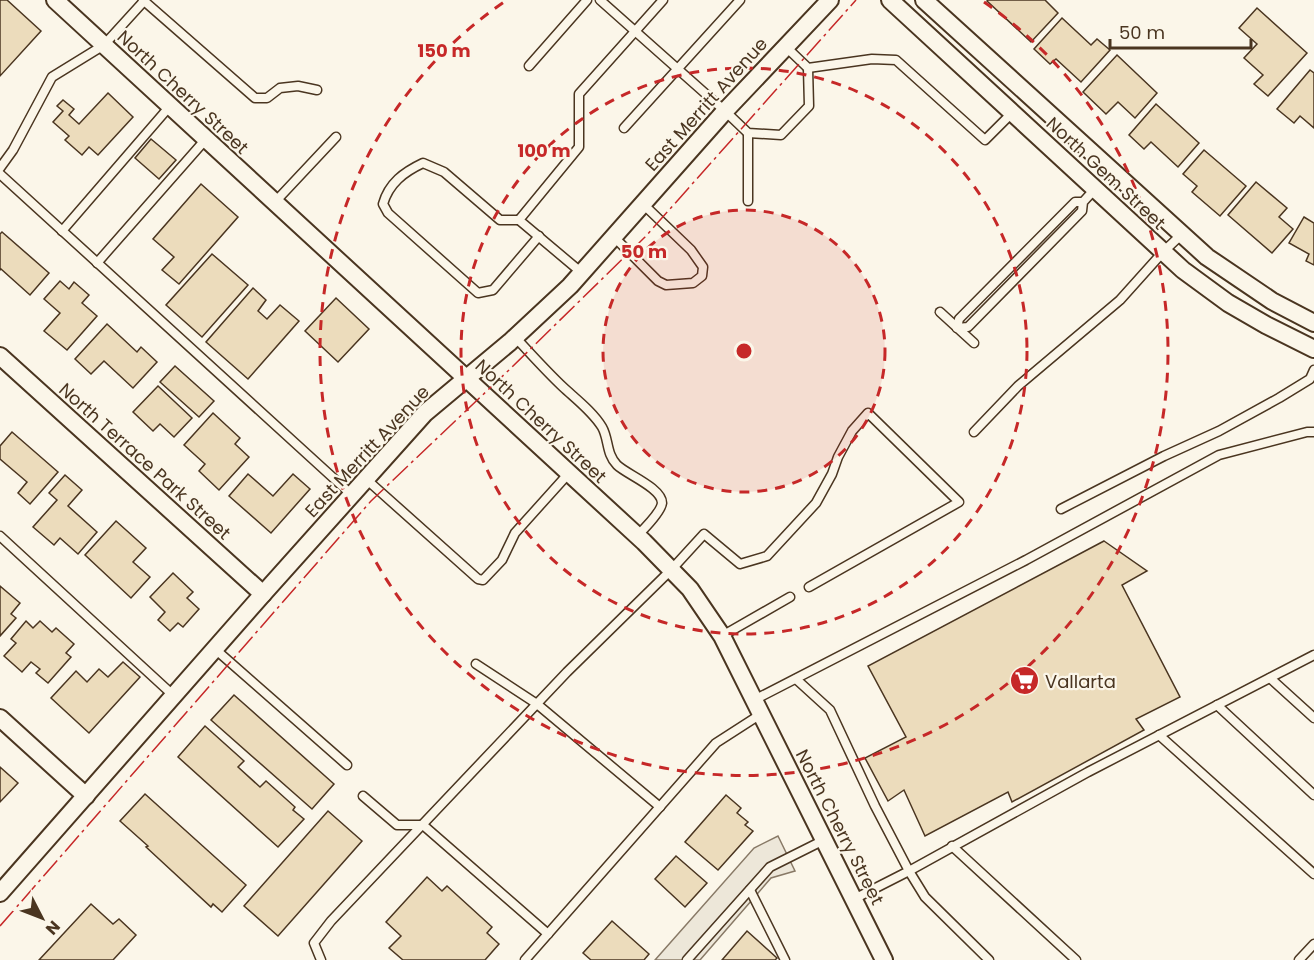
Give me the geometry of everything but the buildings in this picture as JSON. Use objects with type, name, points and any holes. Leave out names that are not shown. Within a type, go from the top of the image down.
[{"type":"street","name":"North Cherry Street","points":[[55,0],[638,536],[690,589],[722,636],[884,960]]},
{"type":"street","name":"East Merritt Avenue","points":[[0,893],[425,413],[515,337],[570,286],[725,111],[830,0]]},
{"type":"street","name":"North Gem Street","points":[[890,0],[1190,275],[1228,303],[1314,349]]},
{"type":"street","name":"North Gem Street","points":[[924,0],[1208,257],[1272,301],[1314,323]]},
{"type":"street","name":"North Terrace Park Street","points":[[0,356],[263,594]]},
{"type":"street","points":[[0,718],[86,796]]},
{"type":"lane","points":[[0,168],[13,150],[52,77],[104,45],[144,0],[255,98],[267,98],[280,88],[298,86],[317,90]]},
{"type":"lane","points":[[529,66],[587,0]]},
{"type":"lane","points":[[600,0],[636,30],[747,133],[781,135],[809,106],[808,68],[785,46]]},
{"type":"lane","points":[[519,220],[579,147],[579,94],[663,0]]},
{"type":"lane","points":[[624,128],[740,0]]},
{"type":"lane","points":[[808,68],[872,59],[896,60],[985,140],[1012,113]]},
{"type":"lane","points":[[62,231],[170,106]]},
{"type":"lane","points":[[747,133],[748,201]]},
{"type":"lane","points":[[274,202],[336,137]]},
{"type":"lane","points":[[97,263],[206,139]]},
{"type":"lane","points":[[539,236],[493,290],[478,293],[388,213],[383,204],[386,191],[407,170],[423,163],[444,172],[500,220],[519,220],[539,236],[582,273]]},
{"type":"lane","points":[[0,174],[352,495]]},
{"type":"lane","points":[[957,328],[968,327],[1082,211],[1083,202],[1095,189]]},
{"type":"lane","points":[[614,237],[657,281],[666,285],[693,284],[702,276],[704,267],[692,250],[643,204]]},
{"type":"lane","points":[[975,432],[1018,386],[1120,300],[1181,234]]},
{"type":"lane","points":[[940,312],[974,343]]},
{"type":"lane","points":[[515,337],[603,428],[611,458],[618,466],[641,479],[660,495],[662,503],[658,512],[638,536]]},
{"type":"lane","points":[[1061,509],[1164,456],[1219,431],[1310,379],[1314,370]]},
{"type":"lane","points":[[321,960],[314,943],[331,921],[567,672],[672,569],[704,534],[740,564],[767,556],[816,503],[852,431],[868,413],[959,502],[809,586]]},
{"type":"lane","points":[[540,960],[528,957],[716,743],[758,707],[796,679],[1026,560],[1220,455],[1314,432]]},
{"type":"lane","points":[[366,479],[478,579],[483,580],[502,560],[515,533],[569,473]]},
{"type":"lane","points":[[0,536],[174,696]]},
{"type":"lane","points":[[722,636],[790,597]]},
{"type":"lane","points":[[215,648],[347,765]]},
{"type":"lane","points":[[854,899],[1159,735],[1314,656]]},
{"type":"lane","points":[[476,664],[537,704],[660,807]]},
{"type":"lane","points":[[1270,678],[1314,718]]},
{"type":"lane","points":[[796,679],[830,710],[875,806],[925,897],[989,960]]},
{"type":"lane","points":[[1217,705],[1314,795]]},
{"type":"lane","points":[[1159,735],[1314,874]]},
{"type":"lane","points":[[363,796],[397,825],[423,825],[548,934]]},
{"type":"lane","points":[[687,960],[770,867],[824,840]]},
{"type":"lane","points":[[952,846],[1076,960]]},
{"type":"lane","points":[[750,890],[785,960]]},
{"type":"lane","points":[[1299,960],[1313,948]]},
{"type":"shaded area","points":[[778,836],[795,871],[771,878],[700,960],[655,960],[754,848]]},
{"type":"power","points":[[0,926],[371,501],[645,237],[856,0]]},
{"type":"place","name":"Vallarta","points":[[1024,681]]}]
